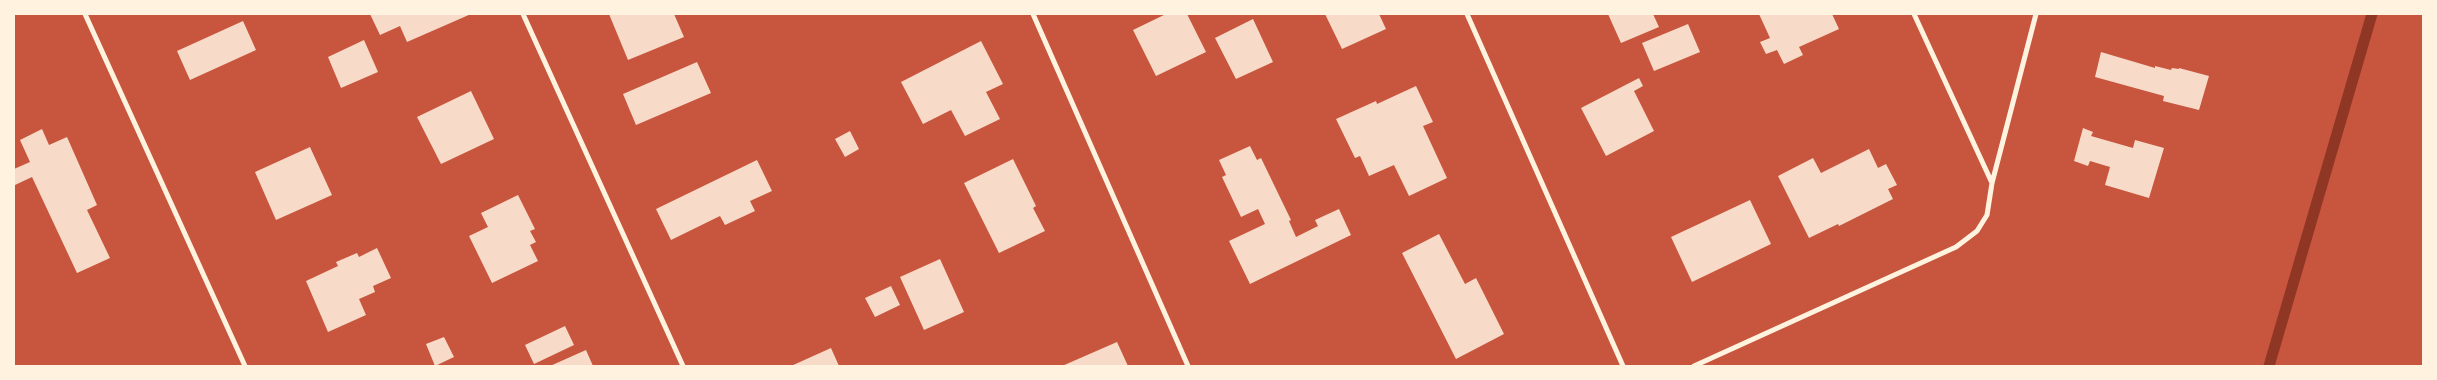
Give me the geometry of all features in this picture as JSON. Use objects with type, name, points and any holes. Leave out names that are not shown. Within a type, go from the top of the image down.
[{"type":"street","points":[[85,14],[245,366]]},
{"type":"street","points":[[523,14],[684,366]]},
{"type":"street","points":[[1033,14],[1188,366]]},
{"type":"street","points":[[1467,14],[1623,366]]},
{"type":"street","points":[[1914,14],[1992,183]]},
{"type":"street","points":[[1694,366],[1956,247],[1977,231],[1987,215],[1992,183],[2036,14]]},
{"type":"building","points":[[370,14],[471,14],[407,42],[400,26],[380,35]]},
{"type":"building","points":[[609,14],[674,14],[684,37],[628,60]]},
{"type":"building","points":[[1166,14],[1187,14],[1206,52],[1156,76],[1133,30]]},
{"type":"building","points":[[1325,14],[1379,14],[1386,29],[1342,49]]},
{"type":"building","points":[[1608,14],[1653,14],[1659,27],[1621,43]]},
{"type":"building","points":[[1759,14],[1832,14],[1839,29],[1799,47],[1803,55],[1784,64],[1777,50],[1766,54],[1760,42],[1770,38]]},
{"type":"building","points":[[1253,19],[1273,62],[1236,79],[1215,38]]},
{"type":"building","points":[[243,21],[256,50],[190,80],[177,51]]},
{"type":"building","points":[[1688,24],[1700,52],[1654,71],[1642,43]]},
{"type":"building","points":[[364,40],[378,72],[341,88],[328,57]]},
{"type":"building","points":[[981,41],[1003,84],[986,92],[1000,119],[965,136],[951,110],[923,124],[901,82]]},
{"type":"building","points":[[2101,52],[2155,68],[2155,66],[2171,70],[2172,68],[2179,68],[2209,76],[2199,110],[2163,101],[2164,96],[2095,77]]},
{"type":"building","points":[[697,62],[711,93],[636,125],[623,94]]},
{"type":"building","points":[[1639,78],[1643,86],[1634,91],[1654,131],[1606,156],[1581,108]]},
{"type":"building","points":[[1416,86],[1433,122],[1423,126],[1447,178],[1409,196],[1394,165],[1369,176],[1360,156],[1355,158],[1336,119],[1376,101],[1377,104]]},
{"type":"building","points":[[471,91],[494,139],[441,164],[417,117]]},
{"type":"building","points":[[2083,128],[2093,132],[2091,136],[2133,148],[2135,140],[2164,148],[2149,198],[2105,185],[2110,167],[2090,161],[2088,166],[2074,161]]},
{"type":"building","points":[[42,129],[49,145],[67,137],[97,205],[87,210],[110,258],[77,273],[32,177],[15,185],[14,183],[14,169],[30,162],[20,140]]},
{"type":"building","points":[[850,131],[859,149],[845,157],[835,139]]},
{"type":"building","points":[[1250,146],[1257,160],[1261,158],[1291,220],[1289,221],[1296,237],[1318,226],[1315,220],[1339,209],[1351,235],[1250,284],[1229,241],[1265,224],[1258,209],[1241,217],[1222,177],[1226,175],[1219,160]]},
{"type":"building","points":[[310,147],[332,195],[276,220],[255,172]]},
{"type":"building","points":[[1869,149],[1878,168],[1886,164],[1897,185],[1888,189],[1893,199],[1839,226],[1838,224],[1809,238],[1778,176],[1813,158],[1821,173]]},
{"type":"building","points":[[1013,159],[1036,206],[1033,208],[1045,231],[999,253],[964,183]]},
{"type":"building","points":[[757,160],[772,191],[750,201],[755,211],[725,225],[720,216],[671,240],[656,209]]},
{"type":"building","points":[[518,195],[535,229],[530,231],[536,242],[530,245],[538,261],[492,283],[469,236],[488,227],[481,213]]},
{"type":"building","points":[[1750,200],[1771,244],[1692,282],[1671,237]]},
{"type":"building","points":[[1439,234],[1465,284],[1476,278],[1504,334],[1456,359],[1402,253]]},
{"type":"building","points":[[377,248],[391,278],[373,286],[375,292],[359,299],[366,315],[328,332],[306,281],[338,266],[336,262],[357,253],[359,257]]},
{"type":"building","points":[[940,259],[964,312],[924,330],[900,277]]},
{"type":"building","points":[[891,286],[900,305],[875,317],[865,298]]},
{"type":"building","points":[[565,326],[574,345],[534,364],[525,345]]},
{"type":"building","points":[[444,337],[454,357],[435,366],[426,344]]},
{"type":"building","points":[[1117,342],[1128,366],[1062,366]]},
{"type":"building","points":[[831,348],[839,366],[791,366]]},
{"type":"building","points":[[586,350],[593,366],[550,366]]},
{"type":"waterway","points":[[2269,366],[2372,14]]}]
